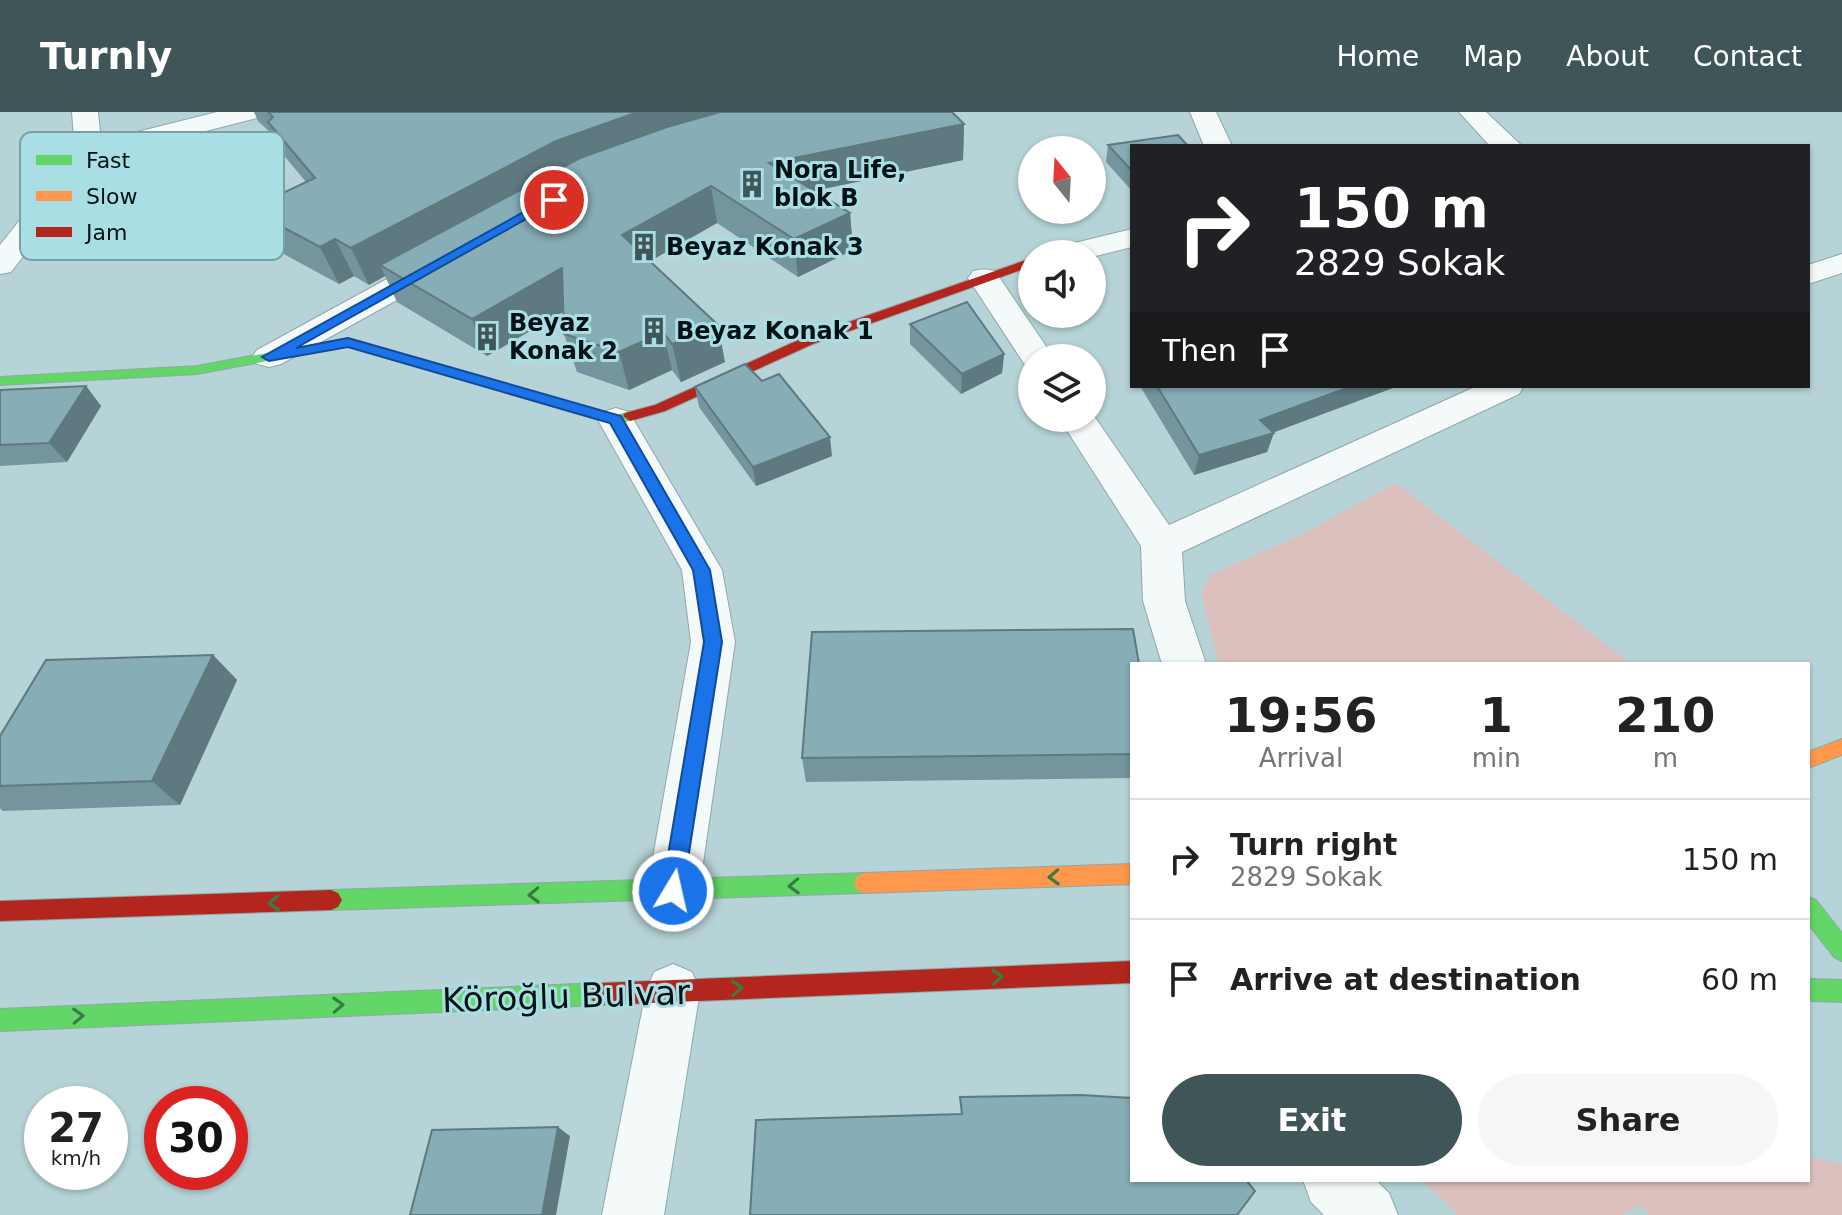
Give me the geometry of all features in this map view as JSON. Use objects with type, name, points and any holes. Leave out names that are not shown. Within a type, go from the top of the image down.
[{"type":"main road","points":[[0,381],[197,370],[348,342],[616,420],[660,408],[808,341],[1018,267]]},
{"type":"main road","points":[[1810,759],[1842,747]]},
{"type":"main road","points":[[0,911],[1130,874]]},
{"type":"main road","points":[[1810,910],[1842,950]]},
{"type":"main road","name":"Köroğlu Bulvar","points":[[0,1020],[1130,973]]},
{"type":"main road","points":[[1810,990],[1842,991]]},
{"type":"street","points":[[85,112],[87,132]]},
{"type":"street","points":[[168,132],[248,112]]},
{"type":"street","points":[[1203,112],[1217,144]]},
{"type":"street","points":[[1472,112],[1492,135],[1505,144]]},
{"type":"street","points":[[1106,244],[1130,238]]},
{"type":"street","points":[[0,265],[20,240]]},
{"type":"street","points":[[269,357],[472,246]]},
{"type":"street","points":[[1810,274],[1842,263]]},
{"type":"street","points":[[984,278],[1028,344]]},
{"type":"street","points":[[1161,545],[1500,388]]},
{"type":"street","points":[[616,420],[702,570],[713,642],[673,891]]},
{"type":"street","points":[[1086,432],[1161,545],[1164,601],[1183,662]]},
{"type":"street","points":[[633,1215],[673,991]]},
{"type":"street","points":[[1335,1182],[1367,1215]]},
{"type":"shaded area","points":[[1396,483],[1628,662],[1218,662],[1201,594],[1210,575],[1299,536]]},
{"type":"shaded area","points":[[1810,1157],[1842,1164],[1842,1215],[1651,1215],[1639,1205],[1624,1215],[1459,1215],[1423,1182],[1810,1182]]},
{"type":"building","points":[[268,112],[638,112],[556,141],[351,248],[335,239],[320,247],[284,228],[284,193],[315,178],[284,141],[284,132],[276,132],[268,122],[273,117]]},
{"type":"building","points":[[720,112],[952,112],[964,124],[769,163],[850,213],[794,239],[711,186],[622,235],[718,325],[672,344],[663,332],[619,352],[564,334],[562,268],[472,319],[380,265],[580,158]]},
{"type":"building","points":[[1178,135],[1186,144],[1130,144],[1130,169],[1108,145]]},
{"type":"building","points":[[967,302],[1004,354],[962,374],[910,324]]},
{"type":"building","points":[[745,364],[762,381],[779,374],[830,437],[753,467],[695,387]]},
{"type":"building","points":[[86,386],[49,443],[0,445],[0,390]]},
{"type":"building","points":[[1158,388],[1347,388],[1260,420],[1274,433],[1199,455]]},
{"type":"building","points":[[1133,629],[1139,662],[1130,662],[1130,754],[802,758],[812,632]]},
{"type":"building","points":[[213,655],[152,781],[0,786],[0,736],[46,660]]},
{"type":"building","points":[[1081,1095],[1130,1098],[1130,1182],[1248,1182],[1255,1191],[1237,1215],[750,1215],[756,1120],[962,1114],[960,1097]]},
{"type":"building","points":[[558,1127],[542,1215],[410,1215],[432,1130]]},
{"type":"traffic: fast","points":[[0,381],[197,370],[348,342],[616,420],[630,416]]},
{"type":"traffic: fast","points":[[331,900],[864,883]]},
{"type":"traffic: fast","points":[[1810,910],[1842,950]]},
{"type":"traffic: fast","points":[[1810,990],[1842,991]]},
{"type":"traffic: fast","points":[[0,1020],[601,994]]},
{"type":"traffic: slow","points":[[1810,759],[1842,747]]},
{"type":"traffic: slow","points":[[864,883],[1130,874]]},
{"type":"traffic: jam","points":[[630,416],[660,408],[808,341],[1018,267]]},
{"type":"traffic: jam","points":[[0,911],[331,900]]},
{"type":"traffic: jam","points":[[601,994],[1130,972]]},
{"type":"place","name":"Nora Life, blok B","points":[[752,184]]},
{"type":"place","name":"Beyaz Konak 3","points":[[644,247]]},
{"type":"place","name":"Beyaz Konak 1","points":[[654,331]]},
{"type":"place","name":"Beyaz Konak 2","points":[[487,337]]},
{"type":"route","points":[[554,200],[269,357],[348,342],[616,420],[702,570],[713,642],[673,891]]}]
